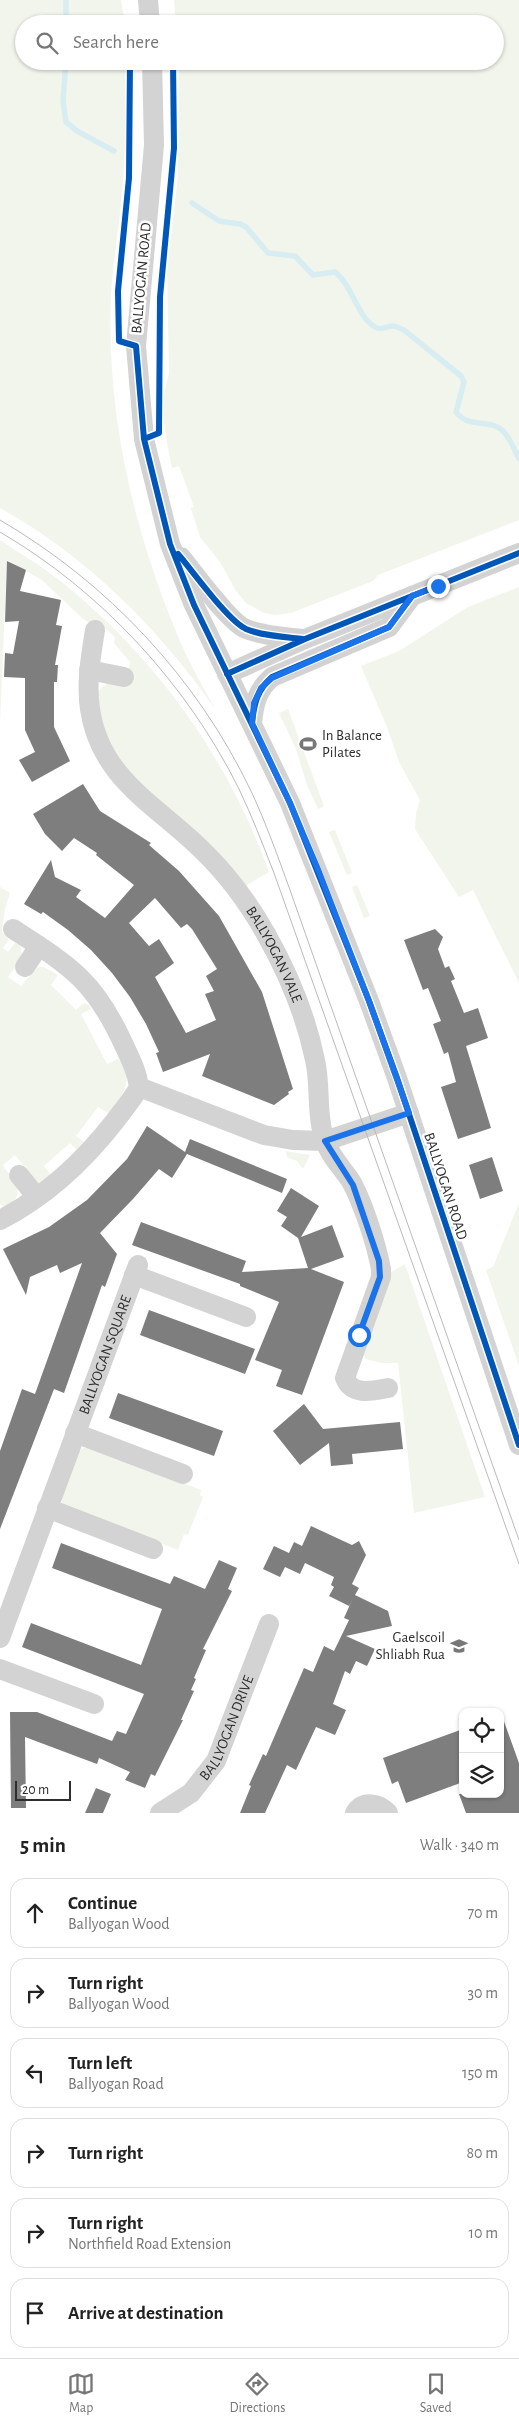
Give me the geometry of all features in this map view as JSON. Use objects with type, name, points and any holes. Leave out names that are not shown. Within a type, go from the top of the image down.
[{"type":"street","points":[[148,0],[149,15]]},
{"type":"street","name":"BALLYOGAN ROAD","points":[[152,70],[154,145],[136,346],[144,438],[170,544],[194,605],[290,803],[369,1001],[409,1113],[519,1445]]},
{"type":"street","points":[[170,544],[223,608],[244,629],[305,640]]},
{"type":"street","points":[[227,674],[305,640],[519,553]]},
{"type":"street","points":[[252,723],[254,703],[261,688],[272,678],[389,627],[412,596]]},
{"type":"street","name":"BALLYOGAN VALE","points":[[95,630],[89,670],[90,711],[101,744],[118,774],[133,791],[194,842],[213,862],[254,915],[276,953],[298,1003],[314,1054],[318,1080],[318,1113],[325,1141],[353,1185],[381,1269],[380,1277],[345,1378],[350,1388],[356,1390],[368,1392],[388,1388]]},
{"type":"street","points":[[89,670],[124,676]]},
{"type":"street","points":[[0,1220],[72,1171],[85,1159],[139,1087],[136,1070],[110,1016],[96,993],[74,970],[13,929]]},
{"type":"street","points":[[25,967],[39,946]]},
{"type":"street","points":[[139,1087],[264,1134],[293,1140],[325,1141],[409,1113]]},
{"type":"street","points":[[19,1175],[36,1196]]},
{"type":"street","name":"BALLYOGAN SQUARE","points":[[0,1638],[136,1270],[246,1317]]},
{"type":"street","name":"BALLYOGAN SQUARE","points":[[75,1433],[183,1474]]},
{"type":"street","points":[[48,1508],[153,1549]]},
{"type":"street","name":"BALLYOGAN DRIVE","points":[[160,1813],[191,1793],[216,1761],[269,1624]]},
{"type":"street","points":[[0,1669],[94,1704]]},
{"type":"street","points":[[355,1813],[360,1807],[372,1804],[383,1808],[388,1813]]},
{"type":"shaded area","points":[[0,0],[121,0],[124,15],[15,15],[15,70],[125,70],[123,177],[111,295],[113,379],[117,421],[124,463],[134,504],[158,585],[182,646],[215,709],[170,650],[119,596],[62,548],[0,508]]},
{"type":"shaded area","points":[[174,0],[519,0],[519,520],[378,575],[373,581],[291,613],[275,615],[264,613],[246,603],[236,591],[220,562],[200,537],[191,508],[194,507],[179,466],[172,468],[164,421],[164,397],[169,374],[167,272],[178,175],[179,70],[504,70],[504,15],[175,15]]},
{"type":"shaded area","points":[[0,540],[63,583],[129,644],[159,678],[211,750],[233,789],[269,872],[245,886],[185,832],[146,792],[114,749],[103,726],[97,692],[108,683],[126,684],[130,662],[114,643],[115,637],[102,626],[82,618],[42,580],[7,560],[0,723]]},
{"type":"shaded area","points":[[519,587],[519,983],[473,890],[459,897],[415,829],[416,813],[420,800],[399,762],[387,727],[361,666],[399,651],[468,607]]},
{"type":"shaded area","points":[[288,709],[324,806],[318,809],[307,785],[296,749],[279,713]]},
{"type":"shaded area","points":[[335,830],[352,873],[347,875],[329,832]]},
{"type":"shaded area","points":[[357,885],[370,916],[364,918],[352,887]]},
{"type":"shaded area","points":[[0,887],[10,893],[5,908],[2,932],[9,940],[3,948],[8,952],[15,943],[20,945],[21,950],[20,958],[8,977],[21,986],[38,967],[44,967],[58,975],[51,985],[76,1010],[84,1003],[89,1005],[91,1009],[81,1014],[107,1064],[118,1059],[124,1065],[127,1079],[119,1101],[110,1114],[98,1107],[76,1136],[86,1144],[79,1152],[70,1143],[44,1166],[51,1175],[42,1183],[38,1183],[15,1155],[3,1165],[17,1186],[18,1191],[17,1196],[7,1207],[0,1204]]},
{"type":"shaded area","points":[[285,1151],[310,1155],[303,1169],[297,1161],[288,1158]]},
{"type":"shaded area","points":[[519,1203],[519,1366],[486,1270],[493,1267]]},
{"type":"shaded area","points":[[405,1264],[485,1497],[414,1513],[398,1363],[381,1363],[366,1359],[361,1352],[391,1272]]},
{"type":"shaded area","points":[[83,1448],[90,1448],[201,1490],[200,1495],[203,1497],[188,1535],[184,1534],[178,1550],[68,1508],[62,1503],[60,1496],[78,1452]]},
{"type":"building","points":[[7,561],[26,570],[20,591],[61,600],[56,625],[62,626],[55,665],[58,665],[57,682],[54,682],[54,727],[70,761],[32,782],[19,760],[35,752],[25,730],[25,678],[4,677],[5,653],[13,654],[19,621],[5,622]]},
{"type":"building","points":[[83,784],[100,811],[151,843],[149,845],[179,871],[219,916],[262,992],[293,1089],[288,1092],[289,1094],[274,1105],[202,1076],[210,1054],[163,1072],[156,1053],[159,1052],[146,1024],[130,997],[112,973],[91,950],[68,930],[43,912],[41,914],[24,904],[51,860],[55,877],[81,890],[76,897],[105,918],[134,885],[96,855],[97,853],[74,838],[62,851],[45,834],[33,814]],"holes":[[[155,898],[181,928],[187,924],[192,929],[217,969],[206,976],[214,991],[205,994],[216,1020],[186,1033],[155,977],[174,963],[159,939],[149,946],[129,923]]]},
{"type":"building","points":[[435,929],[443,937],[438,949],[445,968],[449,966],[455,979],[451,981],[464,1013],[478,1008],[488,1038],[466,1046],[491,1128],[458,1139],[441,1087],[456,1082],[448,1052],[444,1054],[433,1024],[441,1021],[428,988],[423,990],[404,940]]},
{"type":"building","points":[[147,1126],[185,1152],[190,1139],[287,1179],[282,1193],[187,1154],[172,1178],[159,1169],[100,1233],[117,1254],[105,1287],[102,1285],[64,1393],[54,1389],[0,1529],[0,1451],[22,1389],[35,1394],[82,1263],[60,1273],[57,1265],[30,1277],[26,1295],[3,1249],[49,1227],[87,1200],[127,1159]]},
{"type":"building","points":[[492,1157],[503,1191],[480,1199],[469,1165]]},
{"type":"building","points":[[291,1188],[319,1206],[301,1237],[332,1225],[344,1257],[311,1269],[344,1282],[302,1395],[276,1386],[282,1370],[255,1360],[279,1302],[240,1286],[240,1284],[132,1245],[141,1222],[246,1261],[242,1272],[308,1268],[298,1238],[281,1226],[287,1217],[277,1211]]},
{"type":"building","points":[[149,1310],[255,1349],[245,1374],[140,1335]]},
{"type":"building","points":[[118,1393],[223,1431],[214,1456],[109,1418]]},
{"type":"building","points":[[304,1404],[323,1429],[400,1422],[403,1449],[352,1454],[353,1464],[331,1466],[329,1443],[300,1465],[273,1431]]},
{"type":"building","points":[[311,1526],[352,1545],[359,1541],[366,1555],[352,1584],[359,1588],[355,1595],[388,1611],[392,1626],[346,1636],[375,1649],[367,1666],[356,1661],[350,1674],[345,1671],[333,1704],[346,1710],[335,1735],[316,1727],[296,1770],[287,1765],[265,1813],[240,1813],[251,1786],[249,1785],[263,1754],[266,1756],[304,1668],[313,1672],[324,1646],[334,1651],[349,1620],[344,1618],[352,1600],[349,1606],[329,1596],[334,1587],[331,1585],[334,1577],[305,1563],[300,1574],[285,1567],[280,1577],[263,1569],[274,1546],[289,1553],[294,1542],[302,1546]]},
{"type":"building","points":[[61,1543],[170,1584],[174,1576],[205,1589],[219,1560],[237,1568],[228,1589],[232,1591],[203,1649],[206,1650],[194,1678],[196,1679],[191,1690],[194,1691],[181,1720],[183,1720],[155,1776],[151,1774],[145,1788],[125,1780],[130,1772],[99,1758],[97,1764],[25,1737],[26,1808],[11,1808],[10,1712],[37,1712],[112,1741],[117,1731],[126,1734],[144,1694],[22,1647],[31,1623],[141,1665],[162,1609],[52,1568]]},
{"type":"building","points":[[504,1722],[519,1763],[519,1813],[466,1813],[460,1798],[504,1798]]},
{"type":"building","points":[[459,1730],[459,1783],[406,1803],[398,1781],[392,1784],[383,1758]]},
{"type":"building","points":[[96,1788],[111,1794],[103,1813],[85,1813]]},
{"type":"waterway","points":[[66,0],[66,15]]},
{"type":"waterway","points":[[65,70],[63,101],[66,122],[77,131],[114,151]]},
{"type":"waterway","points":[[192,203],[219,221],[240,224],[246,227],[268,253],[295,256],[313,275],[335,272],[341,278],[370,324],[377,328],[393,326],[404,330],[461,376],[464,382],[456,412],[467,420],[498,427],[510,441],[519,459]]},
{"type":"tram line","points":[[0,520],[40,545],[77,573],[113,604],[146,637],[176,672],[204,710],[229,749],[251,791],[290,890],[519,1540]]},
{"type":"tram line","points":[[0,532],[73,582],[138,643],[194,713],[218,750],[239,789],[274,873],[519,1564]]},
{"type":"cycle path","points":[[130,70],[129,178],[118,291],[119,341],[136,346],[144,439],[170,544],[194,605],[290,803],[369,1001],[397,1078],[519,1445]]},
{"type":"cycle path","points":[[144,439],[159,433],[160,297],[174,148],[173,70]]},
{"type":"cycle path","points":[[227,674],[305,639],[519,553]]},
{"type":"cycle path","points":[[178,554],[220,606],[238,624],[246,629],[260,633],[303,639]]},
{"type":"cycle path","points":[[252,723],[257,698],[263,687],[272,677],[389,627],[412,596]]},
{"type":"place","name":"In Balance Pilates","points":[[308,744]]},
{"type":"place","name":"Gaelscoil Shliabh Rua","points":[[459,1646]]},
{"type":"route","points":[[359,1335],[380,1277],[381,1269],[360,1201],[353,1185],[325,1141],[409,1113],[369,1001],[319,872],[290,803],[252,723],[254,703],[261,688],[272,678],[389,627],[412,596],[438,586]]}]
